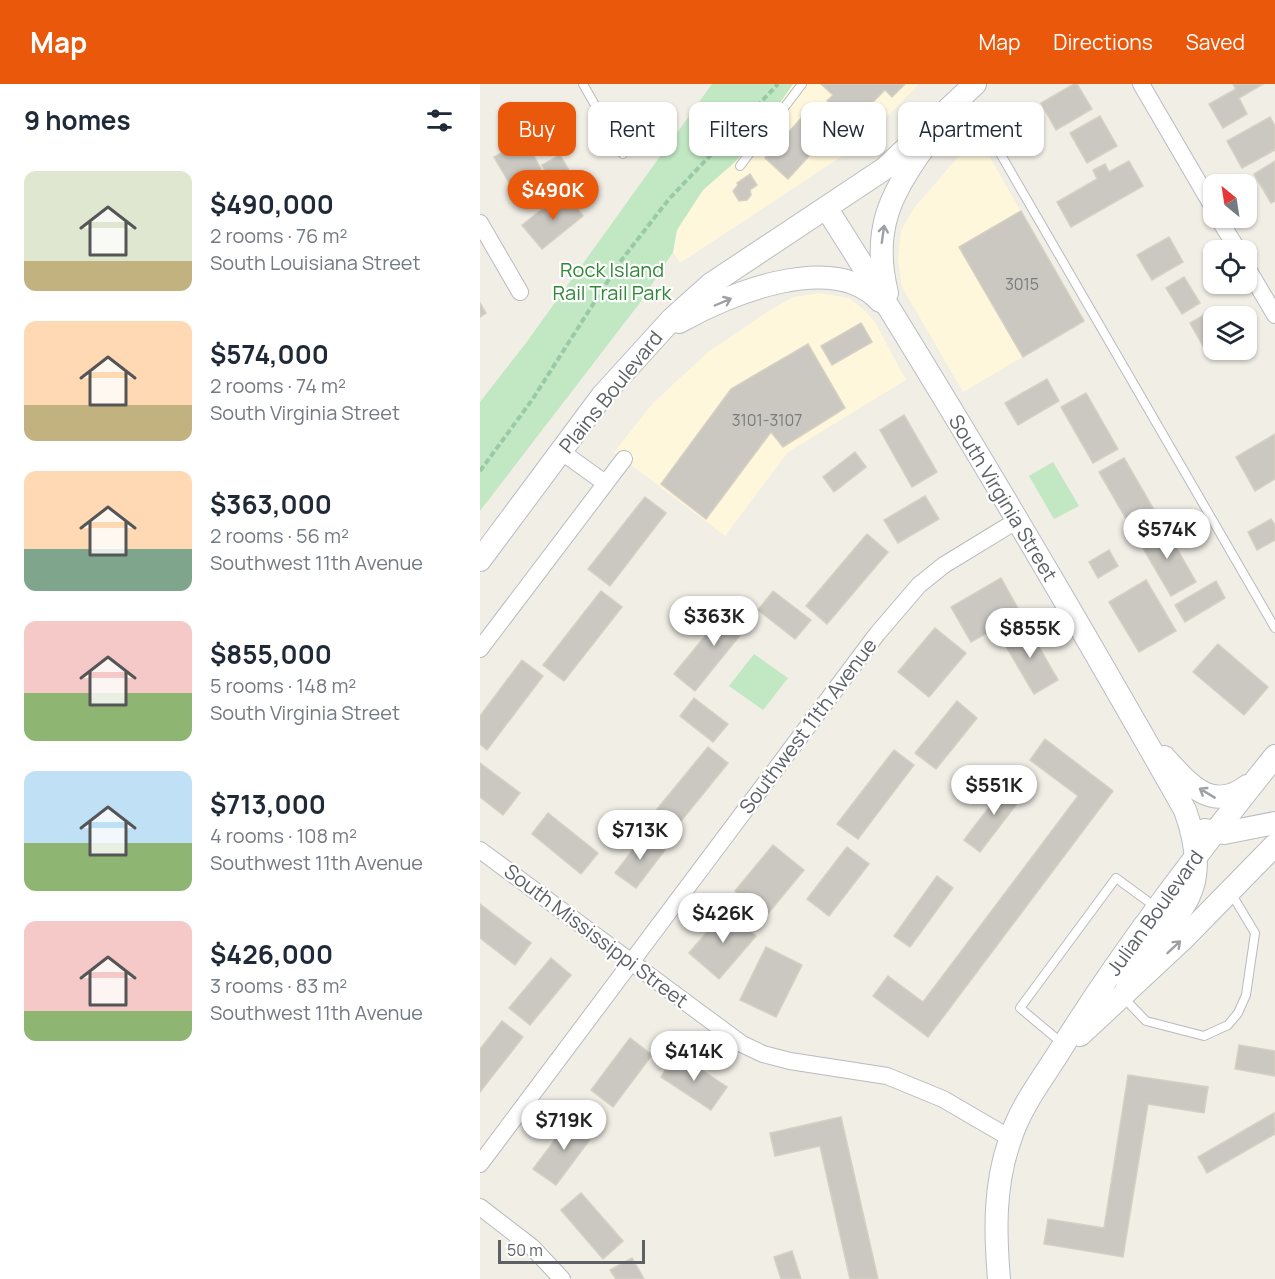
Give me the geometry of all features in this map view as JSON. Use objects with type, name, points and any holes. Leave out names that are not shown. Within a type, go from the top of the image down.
[{"type":"street","points":[[1141,84],[1203,190]]},
{"type":"street","points":[[904,330],[887,293],[880,266],[882,231],[892,199],[908,168],[969,90]]},
{"type":"street","name":"Plains Boulevard","points":[[480,560],[603,396],[652,338],[711,285],[827,209],[900,156],[969,90]]},
{"type":"street","name":"South Virginia Street","points":[[827,209],[904,330],[1139,727],[1185,810],[1193,832],[1195,857],[1193,891],[1186,906],[1142,958],[1123,994]]},
{"type":"street","points":[[480,223],[520,292]]},
{"type":"street","points":[[652,338],[694,314],[733,298],[775,284],[821,277],[839,277],[858,284],[873,294],[904,330]]},
{"type":"street","points":[[1257,285],[1275,315]]},
{"type":"street","points":[[562,452],[605,483]]},
{"type":"street","points":[[480,649],[624,459]]},
{"type":"street","name":"Southwest 11th Avenue","points":[[480,1164],[877,634],[919,585],[944,565],[1016,521]]},
{"type":"street","points":[[1139,727],[1175,769],[1209,797],[1222,799],[1234,795],[1257,778]]},
{"type":"street","name":"Julian Boulevard","points":[[999,1279],[997,1202],[1001,1171],[1010,1138],[1027,1103],[1064,1045],[1195,857],[1275,756]]},
{"type":"street","points":[[1185,810],[1197,826],[1214,833],[1275,823]]},
{"type":"street","name":"Julian Boulevard","points":[[1044,1077],[1065,1051],[1275,844]]},
{"type":"street","name":"South Mississippi Street","points":[[480,850],[741,1044],[763,1054],[815,1066],[887,1076],[943,1099],[1010,1138]]},
{"type":"street","points":[[480,1207],[532,1247],[562,1279]]},
{"type":"lane","points":[[583,84],[593,102]]},
{"type":"lane","points":[[740,166],[802,84]]},
{"type":"lane","points":[[969,90],[982,122],[1275,628]]},
{"type":"lane","points":[[1064,1045],[1020,1008],[1116,878],[1158,909]]},
{"type":"lane","points":[[1123,994],[1146,1021],[1204,1036],[1228,1025],[1238,1013],[1246,994],[1255,933],[1229,891]]},
{"type":"path","points":[[480,471],[532,400],[620,262],[669,199],[778,84]]},
{"type":"shaded area","points":[[793,84],[919,84],[901,102],[898,102],[898,105],[886,118],[886,102],[801,102],[801,156],[842,156],[680,263],[673,252],[677,230],[703,190],[740,156],[789,156],[789,102],[780,102]]},
{"type":"shaded area","points":[[959,156],[989,156],[1084,321],[963,392],[902,287],[898,259],[901,231],[914,208]]},
{"type":"shaded area","points":[[819,293],[849,298],[863,309],[875,322],[906,380],[788,452],[725,536],[614,452],[653,403],[708,352],[773,308],[794,297]]},
{"type":"green space","name":"Rock Island Rail Trail Park","points":[[712,84],[793,84],[780,102],[699,102]]},
{"type":"green space","name":"Rock Island Rail Trail Park","points":[[689,116],[689,156],[740,156],[703,190],[677,230],[673,252],[639,304],[480,511],[480,402],[526,343],[660,156],[677,156],[677,133]]},
{"type":"green space","points":[[1053,462],[1079,506],[1054,519],[1029,476]]},
{"type":"green space","points":[[754,654],[788,678],[763,710],[729,686]]},
{"type":"building","points":[[821,84],[905,84],[892,97],[885,90],[873,102],[828,102],[833,95]]},
{"type":"building","points":[[1077,84],[1092,109],[1056,130],[1043,102]]},
{"type":"building","points":[[1233,84],[1263,84],[1239,98],[1247,114],[1223,128],[1209,104],[1236,89]]},
{"type":"building","points":[[1100,116],[1117,146],[1087,163],[1070,133]]},
{"type":"building","points":[[1270,117],[1275,126],[1275,150],[1242,168],[1227,141]]},
{"type":"building","points":[[801,118],[801,156],[809,156],[788,179],[765,158],[767,156],[789,156],[789,132]]},
{"type":"building","points":[[498,155],[534,156],[541,169],[511,186],[494,157]]},
{"type":"building","points":[[561,156],[570,172],[552,182],[542,165]]},
{"type":"building","points":[[1129,161],[1143,186],[1071,227],[1057,202],[1097,179],[1093,170],[1105,164],[1109,172]]},
{"type":"building","points":[[1275,161],[1275,201],[1271,203],[1257,179],[1257,174],[1254,174]]},
{"type":"building","points":[[750,174],[757,185],[750,190],[751,195],[747,200],[739,201],[733,191],[737,183]]},
{"type":"building","points":[[564,192],[583,216],[542,249],[522,225]]},
{"type":"building","points":[[1021,211],[1084,321],[1023,357],[959,247]]},
{"type":"building","points":[[1169,237],[1183,262],[1152,280],[1137,255]]},
{"type":"building","points":[[1184,277],[1200,303],[1182,314],[1166,288]]},
{"type":"building","points":[[480,303],[486,313],[480,317]]},
{"type":"building","points":[[1203,315],[1203,346],[1190,323]]},
{"type":"building","points":[[861,323],[872,342],[832,365],[821,346]]},
{"type":"building","points":[[808,344],[845,408],[783,447],[771,432],[706,519],[661,484],[731,389]]},
{"type":"building","points":[[1047,379],[1059,401],[1018,425],[1005,403]]},
{"type":"building","points":[[1086,393],[1118,449],[1093,463],[1061,407]]},
{"type":"building","points":[[904,415],[937,472],[912,487],[880,430]]},
{"type":"building","points":[[1275,434],[1275,479],[1255,491],[1236,457]]},
{"type":"building","points":[[855,452],[866,467],[834,492],[823,477]]},
{"type":"building","points":[[1124,458],[1157,515],[1132,529],[1099,472]]},
{"type":"building","points":[[925,496],[939,519],[898,543],[884,520]]},
{"type":"building","points":[[645,497],[666,513],[610,586],[588,569]]},
{"type":"building","points":[[1271,519],[1275,525],[1275,540],[1257,550],[1248,532]]},
{"type":"building","points":[[1163,524],[1196,582],[1171,596],[1137,538]]},
{"type":"building","points":[[867,534],[888,552],[827,624],[806,606]]},
{"type":"building","points":[[1109,550],[1118,566],[1098,578],[1089,562]]},
{"type":"building","points":[[1001,578],[1021,614],[971,642],[951,607]]},
{"type":"building","points":[[1146,580],[1176,631],[1139,652],[1109,602]]},
{"type":"building","points":[[1216,581],[1225,598],[1185,622],[1175,605]]},
{"type":"building","points":[[601,591],[622,607],[564,681],[543,665]]},
{"type":"building","points":[[773,591],[811,620],[795,639],[758,610]]},
{"type":"building","points":[[733,602],[753,619],[695,691],[674,674]]},
{"type":"building","points":[[1026,624],[1058,680],[1034,694],[1001,638]]},
{"type":"building","points":[[935,628],[966,653],[929,697],[898,672]]},
{"type":"building","points":[[1218,644],[1268,687],[1244,715],[1193,672]]},
{"type":"building","points":[[522,660],[543,676],[487,750],[480,744],[480,716]]},
{"type":"building","points":[[694,698],[728,724],[713,742],[680,716]]},
{"type":"building","points":[[957,701],[977,718],[936,769],[915,753]]},
{"type":"building","points":[[1045,739],[1113,791],[928,1037],[873,996],[888,976],[923,1002],[1078,796],[1030,760]]},
{"type":"building","points":[[708,747],[728,763],[669,836],[649,819]]},
{"type":"building","points":[[894,750],[914,765],[858,839],[837,824]]},
{"type":"building","points":[[480,763],[520,793],[503,815],[480,797]]},
{"type":"building","points":[[1009,781],[1025,793],[980,852],[964,840]]},
{"type":"building","points":[[548,813],[598,853],[581,874],[532,834]]},
{"type":"building","points":[[645,834],[665,850],[636,888],[615,873]]},
{"type":"building","points":[[773,845],[804,870],[766,916],[735,891]]},
{"type":"building","points":[[847,847],[869,864],[829,916],[807,899]]},
{"type":"building","points":[[937,876],[953,888],[910,947],[894,936]]},
{"type":"building","points":[[480,904],[531,943],[515,965],[480,938]]},
{"type":"building","points":[[726,910],[756,936],[719,979],[689,953]]},
{"type":"building","points":[[766,947],[802,965],[776,1017],[740,1000]]},
{"type":"building","points":[[551,958],[571,975],[530,1025],[509,1008]]},
{"type":"building","points":[[502,1021],[523,1037],[480,1092],[480,1049]]},
{"type":"building","points":[[630,1038],[652,1055],[613,1107],[591,1090]]},
{"type":"building","points":[[1239,1045],[1275,1051],[1275,1076],[1235,1069]]},
{"type":"building","points":[[676,1053],[727,1087],[711,1110],[661,1077]]},
{"type":"building","points":[[1128,1075],[1208,1087],[1204,1113],[1148,1104],[1123,1257],[1044,1244],[1048,1219],[1104,1228]]},
{"type":"building","points":[[1274,1113],[1275,1134],[1207,1173],[1198,1157]]},
{"type":"building","points":[[572,1117],[594,1134],[556,1185],[533,1169]]},
{"type":"building","points":[[841,1117],[878,1279],[850,1279],[820,1146],[775,1156],[770,1133]]},
{"type":"building","points":[[581,1193],[623,1241],[603,1259],[561,1210]]},
{"type":"building","points":[[792,1251],[801,1279],[781,1279],[774,1257]]},
{"type":"building","points":[[632,1258],[644,1279],[616,1279],[610,1270]]}]
